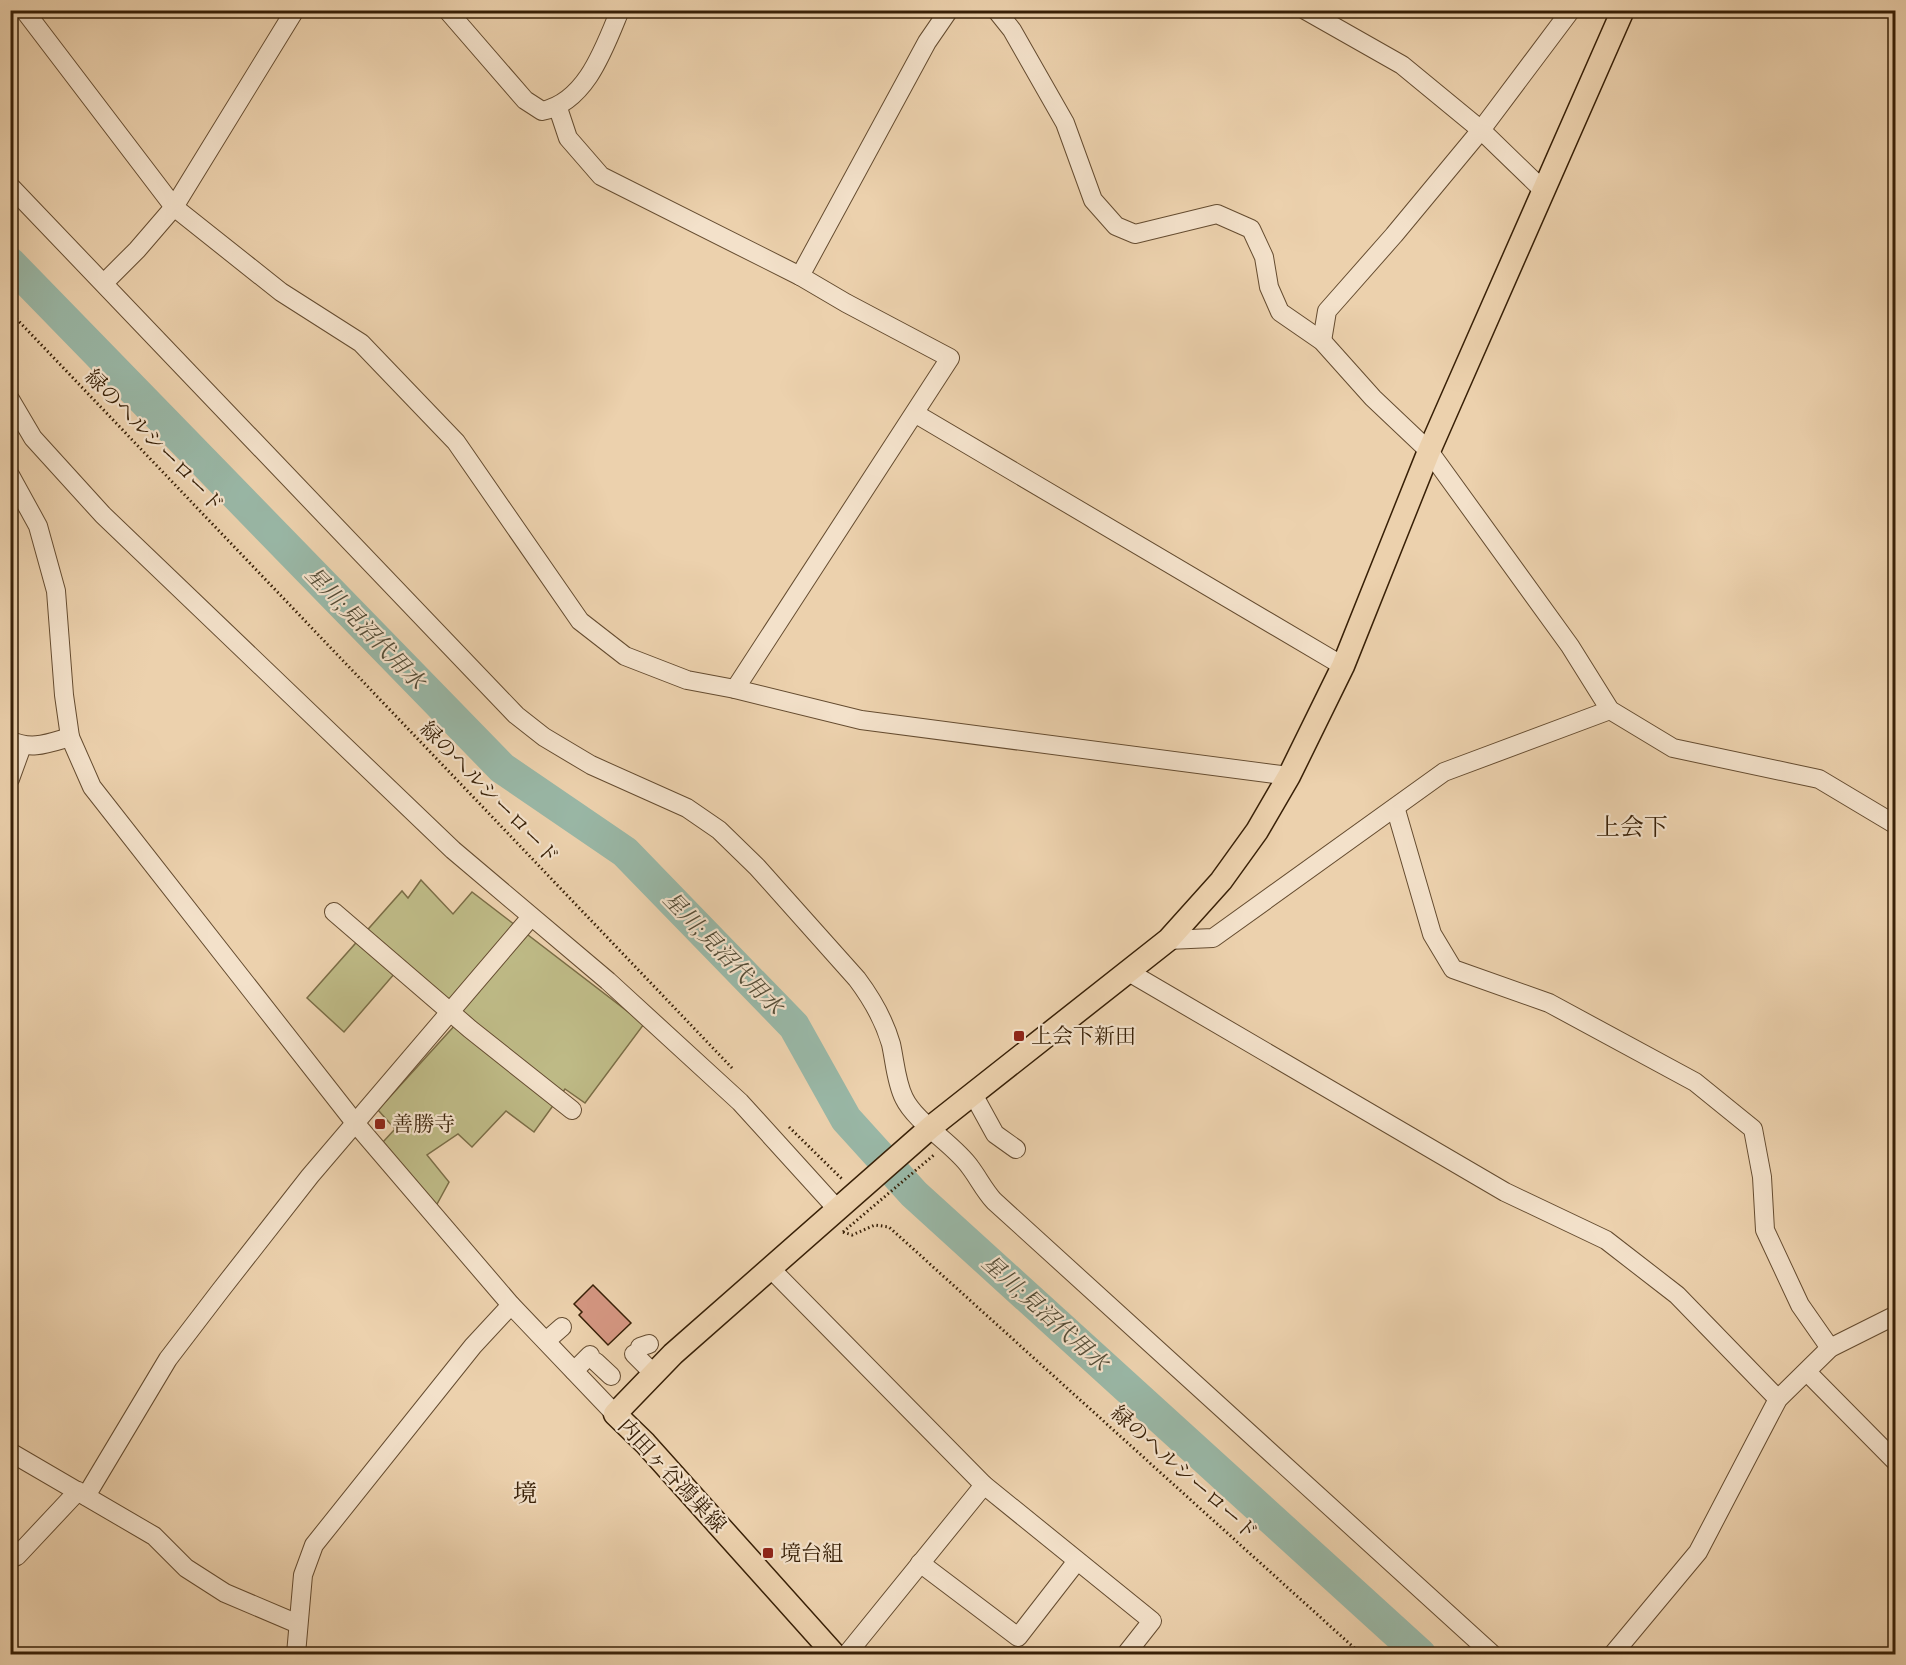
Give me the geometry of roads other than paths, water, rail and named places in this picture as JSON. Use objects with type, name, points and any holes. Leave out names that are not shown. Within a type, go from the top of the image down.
[{"type":"main road","name":"内田ヶ谷鴻巣線","points":[[834,1654],[645,1443],[615,1414],[654,1374],[838,1210],[855,1185],[911,1145],[1168,940],[1221,881],[1257,831],[1289,776],[1343,666],[1429,451],[1623,10]]},
{"type":"street","points":[[24,10],[174,207],[281,292],[361,343],[456,442],[580,621],[625,656],[687,681],[735,689],[861,720],[1289,776]]},
{"type":"street","points":[[104,283],[137,250],[174,207],[295,10]]},
{"type":"street","points":[[447,10],[525,100],[542,111],[558,108],[576,94],[603,51],[620,10]]},
{"type":"street","points":[[800,276],[927,42],[949,10]]},
{"type":"street","points":[[996,10],[1012,30],[1065,123],[1093,200],[1116,226],[1135,234],[1217,213],[1251,229],[1263,257],[1269,287],[1280,312],[1322,341],[1373,398],[1429,451],[1570,646],[1610,710],[1673,748],[1819,779],[1896,825]]},
{"type":"street","points":[[1305,10],[1402,65],[1481,130],[1543,190]]},
{"type":"street","points":[[1322,341],[1327,311],[1481,130],[1571,10]]},
{"type":"street","points":[[558,108],[568,138],[601,176],[800,276],[950,358],[916,414],[735,689]]},
{"type":"street","points":[[10,186],[448,647],[516,715],[544,737],[584,761],[687,808],[734,842],[857,979],[871,998],[890,1041],[902,1095],[915,1115],[932,1127],[970,1167],[981,1187],[994,1201],[1492,1654]]},
{"type":"street","points":[[10,399],[33,438],[103,514],[453,850],[608,981],[740,1102],[838,1210]]},
{"type":"street","points":[[916,414],[1343,666]]},
{"type":"street","points":[[10,475],[38,526],[56,591],[70,737],[92,787],[356,1124],[511,1305],[615,1414]]},
{"type":"street","points":[[1168,940],[1213,938],[1396,810],[1444,772],[1610,710]]},
{"type":"street","points":[[10,779],[16,743],[39,746],[70,737]]},
{"type":"street","points":[[1396,810],[1432,934],[1453,969],[1549,1003],[1695,1082],[1753,1128],[1762,1177],[1765,1230],[1800,1305],[1830,1348]]},
{"type":"street","points":[[334,912],[450,1012],[572,1110]]},
{"type":"street","points":[[10,1559],[17,1556],[82,1493],[168,1359],[310,1176],[531,916]]},
{"type":"street","points":[[1127,971],[1505,1192],[1606,1240],[1677,1295],[1778,1400]]},
{"type":"street","points":[[973,1094],[995,1134],[1016,1149]]},
{"type":"street","points":[[771,1269],[984,1485],[1152,1622],[1126,1654]]},
{"type":"street","points":[[296,1654],[303,1575],[314,1545],[473,1346],[511,1305]]},
{"type":"street","points":[[1613,1654],[1698,1552],[1778,1400],[1830,1348],[1896,1315]]},
{"type":"street","points":[[546,1341],[562,1327]]},
{"type":"street","points":[[641,1348],[654,1374]]},
{"type":"street","points":[[574,1371],[593,1359],[611,1376]]},
{"type":"street","points":[[1807,1372],[1896,1462]]},
{"type":"street","points":[[10,1452],[154,1536],[186,1568],[225,1593],[298,1624]]},
{"type":"street","points":[[847,1654],[984,1485]]},
{"type":"street","points":[[920,1563],[1018,1637],[1077,1561]]},
{"type":"waterway","name":"星川;見沼代用水","points":[[10,263],[502,768],[625,852],[794,1026],[846,1119],[914,1194],[1420,1654]]},
{"type":"place","name":"上会下新田","points":[[1019,1036]]},
{"type":"place","name":"善勝寺","points":[[380,1124]]},
{"type":"place","name":"境台組","points":[[768,1553]]},
{"type":"district","name":"上会下","points":[[1632,827]]},
{"type":"district","name":"境","points":[[525,1493]]}]
